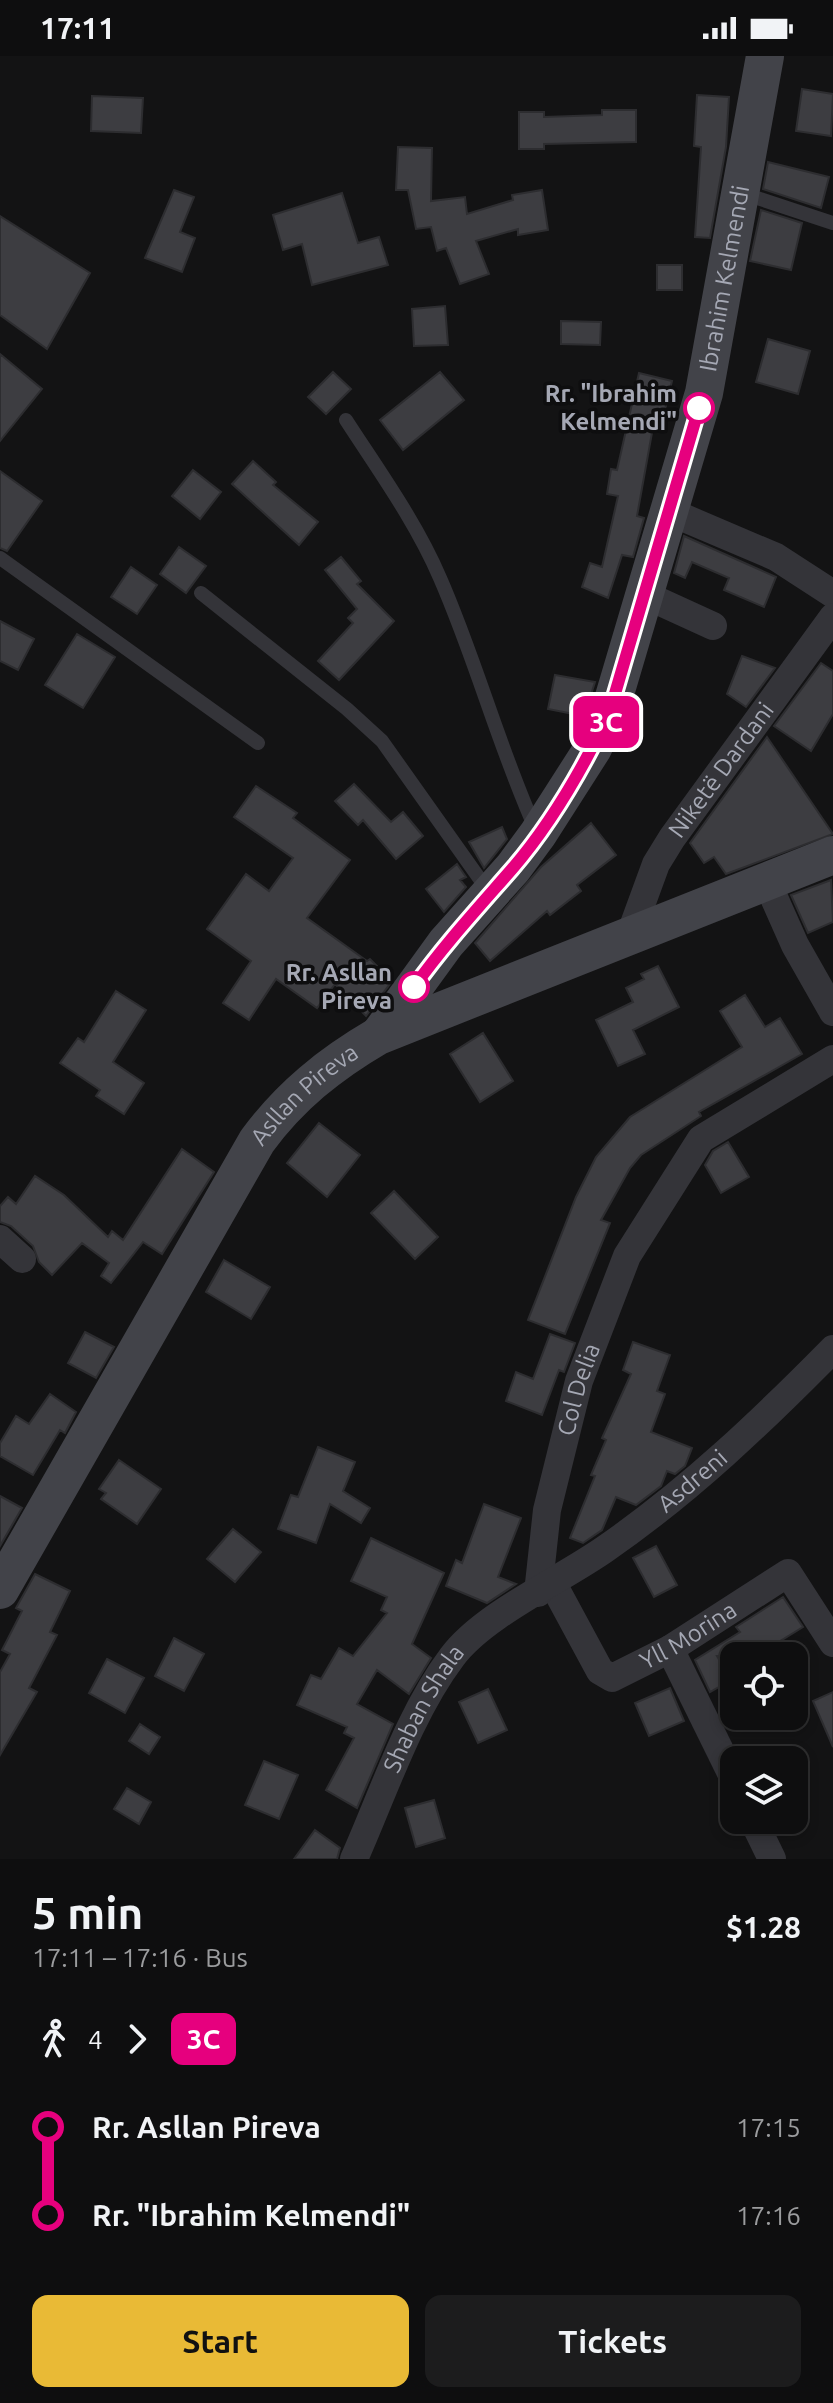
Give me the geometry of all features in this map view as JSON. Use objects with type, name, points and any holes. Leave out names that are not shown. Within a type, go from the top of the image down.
[{"type":"street","name":"Ibrahim Kelmendi","points":[[378,1036],[446,943],[513,868],[538,834],[593,748],[609,714],[706,381],[765,56]]},
{"type":"street","points":[[668,511],[776,557],[833,594]]},
{"type":"street","points":[[643,594],[713,626]]},
{"type":"street","name":"Niketë Dardani","points":[[630,935],[656,864],[672,838],[833,617]]},
{"type":"street","name":"Asllan Pireva","points":[[0,1590],[257,1141],[294,1097],[318,1075],[378,1036],[833,855]]},
{"type":"street","points":[[767,882],[795,945],[833,1012]]},
{"type":"street","name":"Col Delia","points":[[546,1588],[547,1510],[579,1381],[627,1256],[701,1139],[833,1059]]},
{"type":"street","points":[[0,1239],[22,1259]]},
{"type":"street","name":"Asdreni","points":[[546,1588],[628,1532],[718,1459],[833,1349]]},
{"type":"street","name":"Yll Morina","points":[[546,1588],[605,1677],[620,1677],[670,1649],[788,1573],[833,1643]]},
{"type":"street","name":"Shaban Shala","points":[[354,1859],[385,1782],[452,1656],[498,1617],[546,1588]]},
{"type":"street","points":[[670,1649],[720,1751]]},
{"type":"street","points":[[760,1834],[772,1859]]},
{"type":"lane","points":[[740,193],[833,223]]},
{"type":"lane","points":[[346,420],[412,525],[440,577],[516,785],[538,834]]},
{"type":"lane","points":[[0,558],[258,743]]},
{"type":"lane","points":[[201,593],[347,709],[382,741],[449,831],[489,893]]},
{"type":"building","points":[[802,89],[833,94],[831,136],[796,131]]},
{"type":"building","points":[[697,95],[729,97],[726,147],[710,238],[695,237],[701,147],[694,146]]},
{"type":"building","points":[[92,96],[143,98],[141,133],[91,131]]},
{"type":"building","points":[[602,110],[636,110],[636,142],[544,144],[544,149],[519,149],[519,112],[544,112],[544,117],[602,115]]},
{"type":"building","points":[[398,147],[432,148],[431,201],[465,197],[467,214],[513,200],[512,195],[542,190],[548,230],[518,235],[518,229],[476,241],[489,274],[460,284],[446,248],[437,251],[431,227],[416,229],[408,190],[396,190]]},
{"type":"building","points":[[768,162],[829,177],[821,208],[763,189]]},
{"type":"building","points":[[174,190],[194,197],[180,232],[195,238],[182,272],[145,258]]},
{"type":"building","points":[[342,193],[358,243],[379,237],[388,265],[312,285],[302,244],[283,250],[273,215]]},
{"type":"building","points":[[761,210],[802,223],[791,270],[750,261]]},
{"type":"building","points":[[0,216],[90,273],[47,349],[0,315]]},
{"type":"building","points":[[657,265],[682,265],[682,290],[657,290]]},
{"type":"building","points":[[445,306],[448,345],[414,346],[412,309]]},
{"type":"building","points":[[561,321],[601,322],[600,345],[561,344]]},
{"type":"building","points":[[768,339],[810,351],[798,394],[756,382]]},
{"type":"building","points":[[0,354],[42,389],[0,441]]},
{"type":"building","points":[[333,372],[351,389],[326,414],[308,397]]},
{"type":"building","points":[[440,372],[464,400],[403,450],[380,420]]},
{"type":"building","points":[[639,373],[672,381],[663,418],[655,416],[637,516],[644,518],[633,557],[622,555],[608,598],[582,587],[590,563],[602,567],[618,496],[607,494],[611,469],[617,470]]},
{"type":"building","points":[[253,461],[276,482],[273,485],[318,522],[299,545],[232,484]]},
{"type":"building","points":[[193,470],[221,492],[200,519],[172,496]]},
{"type":"building","points":[[0,471],[42,501],[7,551],[0,548]]},
{"type":"building","points":[[684,536],[776,577],[764,607],[724,590],[729,578],[692,562],[685,578],[674,573]]},
{"type":"building","points":[[179,547],[206,566],[186,593],[160,574]]},
{"type":"building","points":[[341,557],[361,581],[357,584],[394,621],[339,680],[318,661],[353,623],[348,618],[357,609],[325,570]]},
{"type":"building","points":[[131,567],[157,585],[137,614],[111,597]]},
{"type":"building","points":[[0,621],[34,639],[18,670],[0,661]]},
{"type":"building","points":[[77,634],[115,657],[83,708],[45,685]]},
{"type":"building","points":[[742,656],[775,668],[746,707],[727,694]]},
{"type":"building","points":[[821,663],[833,671],[833,714],[811,751],[774,726]]},
{"type":"building","points":[[555,675],[595,682],[584,716],[548,709]]},
{"type":"building","points":[[767,737],[833,834],[726,874],[714,857],[704,863],[690,843]]},
{"type":"building","points":[[354,784],[391,822],[403,812],[423,836],[396,859],[363,820],[358,825],[335,801]]},
{"type":"building","points":[[256,786],[297,813],[293,818],[350,860],[307,918],[367,961],[370,959],[392,981],[366,1016],[335,984],[317,1008],[276,979],[249,1020],[223,1003],[251,961],[207,929],[246,874],[269,891],[293,858],[234,817]]},
{"type":"building","points":[[591,823],[616,855],[577,885],[581,891],[550,915],[547,911],[490,961],[475,943],[541,867]]},
{"type":"building","points":[[502,827],[507,839],[484,868],[469,842]]},
{"type":"building","points":[[457,864],[466,877],[460,880],[466,887],[444,912],[426,889]]},
{"type":"building","points":[[831,880],[833,922],[808,933],[791,895]]},
{"type":"building","points":[[658,966],[679,1007],[633,1030],[645,1054],[618,1066],[596,1020],[633,1002],[626,988],[644,979],[641,974]]},
{"type":"building","points":[[116,991],[146,1010],[113,1062],[144,1083],[124,1114],[96,1096],[100,1090],[60,1063],[78,1038],[84,1042]]},
{"type":"building","points":[[745,995],[765,1027],[780,1018],[802,1054],[699,1112],[701,1116],[641,1155],[630,1168],[601,1220],[610,1223],[565,1334],[528,1320],[576,1197],[596,1157],[630,1117],[742,1047],[720,1011]]},
{"type":"building","points":[[483,1033],[513,1081],[480,1102],[450,1054]]},
{"type":"building","points":[[319,1123],[360,1155],[327,1197],[287,1163]]},
{"type":"building","points":[[728,1142],[749,1177],[721,1193],[705,1165],[713,1151]]},
{"type":"building","points":[[182,1149],[214,1172],[162,1254],[143,1242],[111,1283],[101,1276],[109,1263],[82,1243],[52,1275],[39,1262],[33,1246],[11,1226],[0,1222],[0,1206],[8,1197],[16,1204],[35,1176],[64,1195],[108,1237],[112,1231],[123,1240]]},
{"type":"building","points":[[394,1191],[438,1237],[415,1259],[371,1213]]},
{"type":"building","points":[[224,1260],[270,1287],[251,1319],[206,1292]]},
{"type":"building","points":[[85,1332],[114,1347],[96,1378],[68,1363]]},
{"type":"building","points":[[550,1334],[575,1343],[564,1372],[559,1370],[542,1415],[506,1401],[516,1372],[533,1379]]},
{"type":"building","points":[[633,1342],[670,1355],[657,1391],[665,1394],[651,1432],[692,1448],[685,1466],[675,1474],[667,1471],[661,1486],[636,1505],[616,1497],[602,1530],[583,1543],[570,1538],[595,1476],[591,1475],[606,1440],[602,1438],[631,1374],[623,1370]]},
{"type":"building","points":[[50,1394],[76,1412],[65,1433],[60,1430],[33,1475],[0,1456],[0,1443],[16,1416],[29,1424]]},
{"type":"building","points":[[318,1447],[355,1462],[343,1491],[370,1508],[361,1523],[330,1504],[316,1543],[278,1529],[291,1495],[298,1497]]},
{"type":"building","points":[[119,1460],[161,1489],[137,1524],[101,1499],[106,1493],[99,1489]]},
{"type":"building","points":[[0,1496],[22,1508],[0,1546]]},
{"type":"building","points":[[484,1504],[521,1518],[498,1577],[516,1584],[487,1603],[446,1586],[456,1560],[462,1563]]},
{"type":"building","points":[[233,1529],[261,1552],[235,1582],[207,1559]]},
{"type":"building","points":[[371,1538],[444,1573],[412,1644],[431,1658],[409,1694],[377,1670],[357,1704],[393,1724],[357,1808],[326,1790],[354,1738],[344,1733],[347,1727],[297,1705],[311,1675],[321,1679],[339,1648],[353,1656],[387,1613],[381,1610],[387,1597],[351,1581]]},
{"type":"building","points":[[656,1546],[677,1585],[654,1597],[633,1558]]},
{"type":"building","points":[[35,1574],[70,1591],[50,1632],[57,1635],[29,1688],[37,1692],[0,1755],[0,1672],[10,1654],[2,1650],[22,1611],[16,1608]]},
{"type":"building","points":[[783,1597],[803,1627],[779,1642],[724,1642],[740,1632],[736,1627]]},
{"type":"building","points":[[174,1638],[204,1654],[184,1691],[155,1676]]},
{"type":"building","points":[[720,1644],[720,1656],[717,1656],[720,1661],[720,1686],[710,1692],[695,1660]]},
{"type":"building","points":[[107,1659],[144,1678],[125,1713],[89,1693]]},
{"type":"building","points":[[670,1688],[684,1721],[649,1736],[635,1703]]},
{"type":"building","points":[[488,1689],[507,1730],[478,1743],[459,1702]]},
{"type":"building","points":[[833,1692],[833,1747],[813,1701]]},
{"type":"building","points":[[140,1724],[160,1737],[149,1754],[129,1741]]},
{"type":"building","points":[[264,1761],[298,1775],[279,1819],[245,1805]]},
{"type":"building","points":[[127,1788],[151,1802],[139,1824],[114,1809]]},
{"type":"building","points":[[434,1800],[445,1838],[416,1847],[405,1808]]},
{"type":"building","points":[[315,1830],[340,1848],[337,1859],[294,1859]]},
{"type":"bus line","name":"3C","points":[[414,987],[465,919],[513,868],[593,748],[609,714],[652,558],[699,408]]},
{"type":"place","name":"Rr. \"Ibrahim Kelmendi\"","points":[[699,408]]},
{"type":"place","name":"Rr. Asllan Pireva","points":[[414,987]]}]
